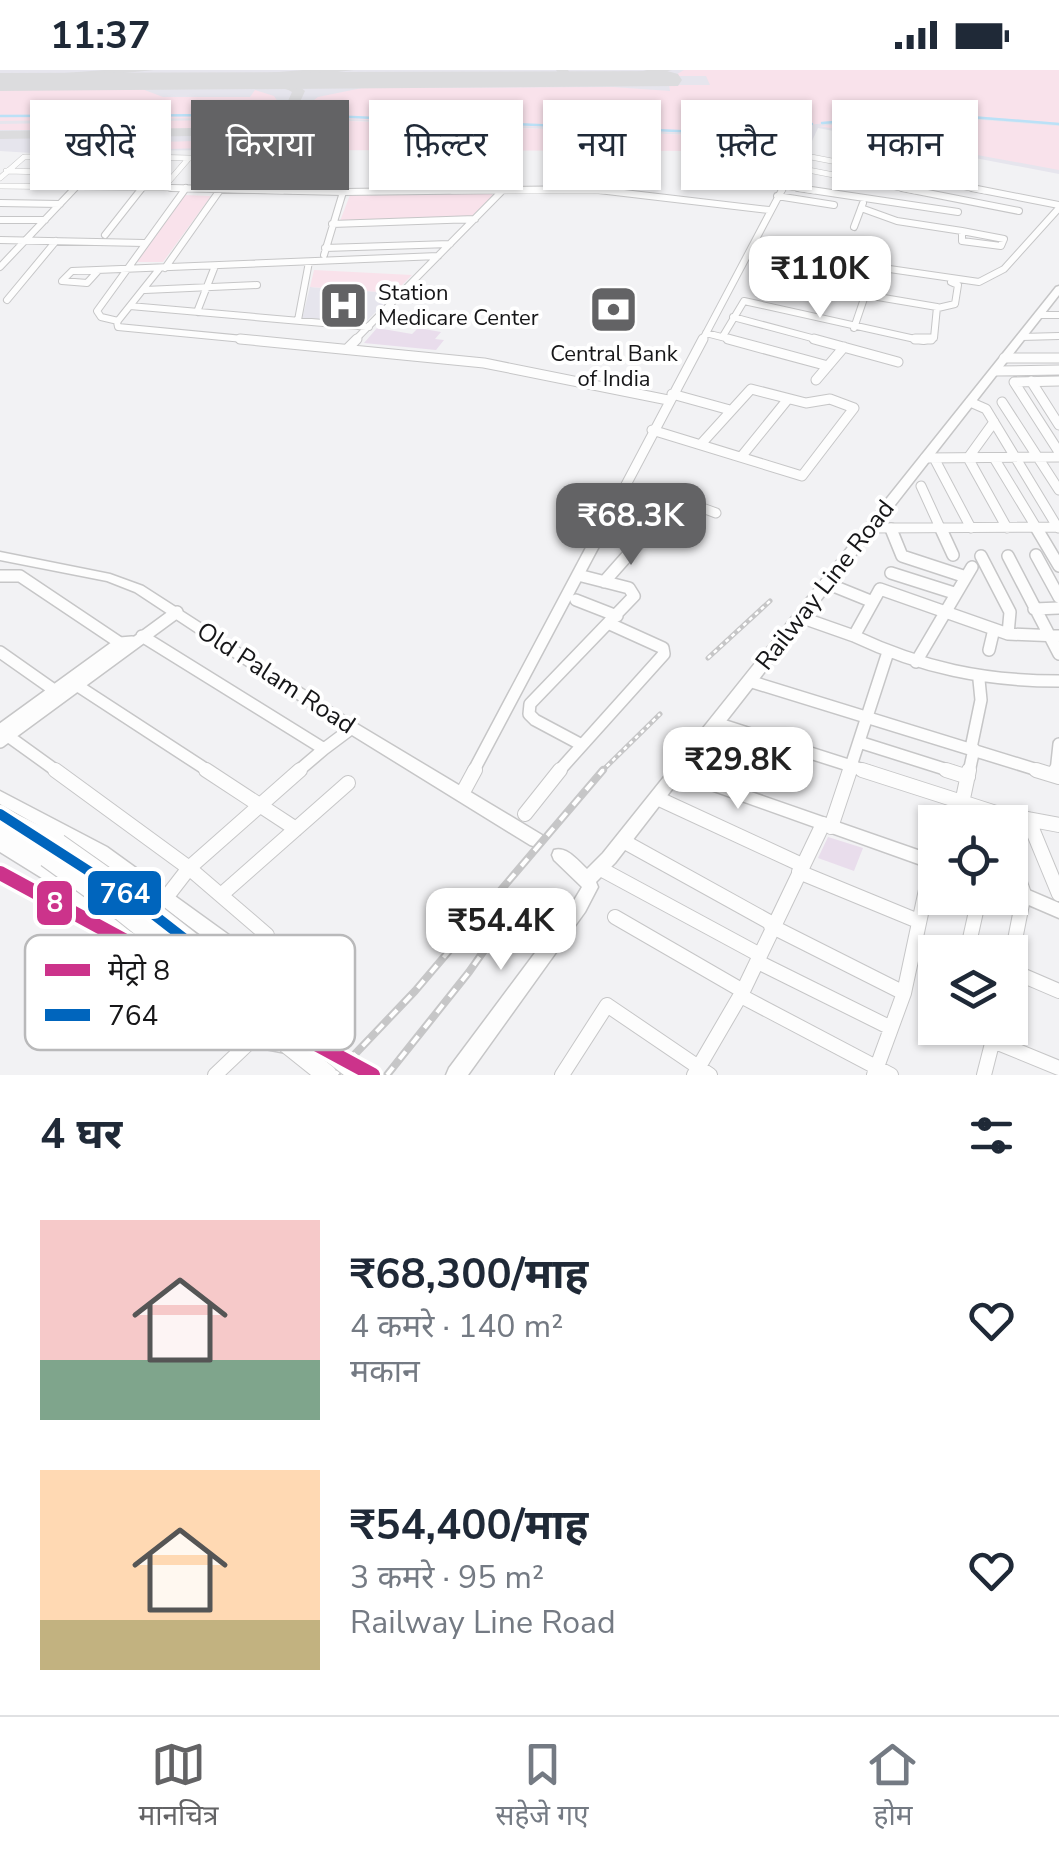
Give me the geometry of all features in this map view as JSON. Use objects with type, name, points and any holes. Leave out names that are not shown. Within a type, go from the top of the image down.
[{"type":"main road","points":[[0,814],[58,844],[182,935]]},
{"type":"main road","points":[[0,832],[47,857],[152,935]]},
{"type":"main road","points":[[297,1050],[328,1075]]},
{"type":"main road","points":[[328,1050],[360,1075]]},
{"type":"street","points":[[30,157],[4,171],[0,182],[30,184]]},
{"type":"street","points":[[171,157],[306,158],[293,191]]},
{"type":"street","points":[[171,178],[188,158]]},
{"type":"street","points":[[4,171],[30,172]]},
{"type":"street","points":[[171,188],[191,188]]},
{"type":"street","points":[[118,321],[96,313],[186,188]]},
{"type":"street","points":[[752,249],[979,282],[1004,269],[1059,207],[978,189]]},
{"type":"street","points":[[0,267],[74,190]]},
{"type":"street","points":[[105,236],[139,190]]},
{"type":"street","points":[[503,190],[220,190],[116,326],[484,364],[730,410]]},
{"type":"street","points":[[347,349],[503,190]]},
{"type":"street","points":[[523,190],[597,190],[770,210]]},
{"type":"street","points":[[909,190],[1020,211]]},
{"type":"street","points":[[780,191],[958,212]]},
{"type":"street","points":[[780,191],[834,205]]},
{"type":"street","points":[[462,794],[780,191]]},
{"type":"street","points":[[323,261],[343,192]]},
{"type":"street","points":[[988,204],[995,192]]},
{"type":"street","points":[[854,227],[864,198]]},
{"type":"street","points":[[0,203],[60,204]]},
{"type":"street","points":[[861,208],[904,222],[962,231],[1004,239],[1001,246],[962,241],[962,231]]},
{"type":"street","points":[[332,224],[475,219]]},
{"type":"street","points":[[0,220],[45,220]]},
{"type":"street","points":[[0,240],[144,244]]},
{"type":"street","points":[[7,300],[56,241]]},
{"type":"street","points":[[325,248],[450,244]]},
{"type":"street","points":[[97,272],[438,256]]},
{"type":"street","points":[[298,320],[309,262]]},
{"type":"street","points":[[198,312],[216,266]]},
{"type":"street","points":[[854,328],[866,295],[876,272],[957,284],[955,304],[938,308],[866,295]]},
{"type":"street","points":[[144,290],[257,285]]},
{"type":"street","name":"Railway Line Road","points":[[456,1075],[579,907],[593,874],[930,458],[1057,293]]},
{"type":"street","points":[[723,336],[744,300],[854,328],[929,341],[935,336],[938,308]]},
{"type":"street","points":[[130,306],[369,327]]},
{"type":"street","points":[[1043,315],[1059,315]]},
{"type":"street","points":[[1043,315],[1059,333]]},
{"type":"street","points":[[733,318],[898,362]]},
{"type":"street","points":[[706,333],[828,366]]},
{"type":"street","points":[[1021,337],[1059,333]]},
{"type":"street","points":[[816,380],[844,346]]},
{"type":"street","points":[[1004,358],[1059,358]]},
{"type":"street","points":[[994,370],[1059,370]]},
{"type":"street","points":[[970,528],[930,458],[1038,458],[1059,454],[1014,382],[1054,381],[1059,394]]},
{"type":"street","points":[[1031,382],[1059,425]]},
{"type":"street","points":[[652,430],[804,475],[854,408],[830,399],[810,404],[751,389],[701,444]]},
{"type":"street","points":[[742,457],[788,399]]},
{"type":"street","points":[[970,402],[984,407],[1059,528]]},
{"type":"street","points":[[1002,402],[1059,490]]},
{"type":"street","points":[[968,458],[994,422]]},
{"type":"street","points":[[968,458],[1007,528]]},
{"type":"street","points":[[994,458],[1059,566]]},
{"type":"street","points":[[922,486],[953,555]]},
{"type":"street","points":[[604,582],[674,504],[688,502],[716,513]]},
{"type":"street","points":[[870,528],[1059,528]]},
{"type":"street","points":[[890,528],[902,556]]},
{"type":"street","points":[[1036,555],[1059,597]]},
{"type":"street","name":"Old Palam Road","points":[[0,556],[110,578],[139,589],[352,728],[536,840]]},
{"type":"street","points":[[902,556],[969,572],[916,662]]},
{"type":"street","points":[[854,636],[902,556]]},
{"type":"street","points":[[981,556],[1010,612],[1008,634]]},
{"type":"street","points":[[1008,556],[1034,609],[1054,636],[1059,654]]},
{"type":"street","points":[[891,573],[954,593]]},
{"type":"street","points":[[578,575],[634,592],[634,598],[529,708],[539,723],[580,744]]},
{"type":"street","points":[[0,576],[20,576],[324,749]]},
{"type":"street","points":[[826,583],[873,602]]},
{"type":"street","points":[[881,590],[1008,634],[1054,636]]},
{"type":"street","points":[[525,814],[580,744],[664,654],[663,648],[576,600]]},
{"type":"street","points":[[1034,609],[1059,608]]},
{"type":"street","points":[[3,736],[54,690],[177,612]]},
{"type":"street","points":[[800,617],[916,662],[980,680],[1059,681]]},
{"type":"street","points":[[988,650],[994,629]]},
{"type":"street","points":[[3,736],[128,651],[131,640]]},
{"type":"street","points":[[0,652],[54,690]]},
{"type":"street","points":[[562,1075],[606,1005],[701,1073],[801,868],[827,826],[888,652]]},
{"type":"street","points":[[962,803],[981,700],[980,680]]},
{"type":"street","points":[[749,681],[1057,776],[1059,744]]},
{"type":"street","points":[[78,686],[296,830]]},
{"type":"street","points":[[716,723],[967,805]]},
{"type":"street","points":[[165,899],[189,868],[352,728]]},
{"type":"street","points":[[3,736],[189,868],[266,934]]},
{"type":"street","points":[[858,742],[968,777]]},
{"type":"street","points":[[677,772],[918,857]]},
{"type":"street","points":[[221,895],[348,783]]},
{"type":"street","points":[[0,797],[102,852],[214,935]]},
{"type":"street","points":[[657,798],[918,920]]},
{"type":"street","points":[[1028,819],[1059,825]]},
{"type":"street","points":[[1028,819],[1059,894]]},
{"type":"street","points":[[622,841],[904,993]]},
{"type":"street","points":[[0,844],[64,883],[129,935]]},
{"type":"street","points":[[560,855],[891,1028]]},
{"type":"street","points":[[1028,897],[1059,911]]},
{"type":"street","points":[[614,917],[880,1072],[904,993],[919,915]]},
{"type":"street","points":[[1028,976],[1059,991]]},
{"type":"street","points":[[984,1075],[991,1045]]},
{"type":"street","points":[[1015,1045],[1059,1068]]},
{"type":"street","points":[[215,1075],[241,1050]]},
{"type":"shaded area","points":[[0,70],[1059,70],[1059,174],[978,159],[978,100],[832,100],[832,131],[818,128],[812,141],[812,100],[681,100],[681,135],[661,134],[661,100],[543,100],[543,129],[523,128],[523,100],[369,100],[369,122],[349,121],[349,100],[191,100],[191,150],[171,150],[171,100],[30,100],[30,153],[0,151]]},
{"type":"shaded area","points":[[684,70],[1059,70],[1059,123],[978,117],[978,100],[832,100],[832,123],[812,124],[812,100],[681,100],[681,133],[661,132],[661,100],[543,100],[543,127],[523,126],[523,100],[369,100],[369,120],[349,119],[349,100],[314,100],[362,88],[613,87],[670,91],[669,85],[710,85],[706,76],[674,76]]},
{"type":"shaded area","points":[[0,89],[142,89],[163,97],[250,97],[255,90],[277,100],[191,100],[191,118],[171,119],[171,100],[30,100],[30,121],[0,121]]},
{"type":"shaded area","points":[[191,120],[191,130],[171,130],[171,121]]},
{"type":"shaded area","points":[[978,120],[1059,126],[1059,170],[978,155]]},
{"type":"shaded area","points":[[349,121],[369,122],[369,150],[349,150]]},
{"type":"shaded area","points":[[30,123],[30,130],[0,130],[0,124]]},
{"type":"shaded area","points":[[523,128],[543,129],[543,151],[523,151]]},
{"type":"shaded area","points":[[661,134],[681,135],[681,151],[661,151]]},
{"type":"shaded area","points":[[171,142],[191,142],[191,148],[171,148]]},
{"type":"shaded area","points":[[183,195],[211,196],[163,262],[132,262]]},
{"type":"shaded area","points":[[350,195],[493,195],[472,216],[340,221]]},
{"type":"shaded area","points":[[314,270],[412,275],[394,293],[310,287]]},
{"type":"shaded area","name":"Station Medicare Center","points":[[310,287],[394,293],[364,324],[302,319]]},
{"type":"building","points":[[377,328],[412,334],[418,328],[441,332],[435,339],[444,340],[436,350],[364,343]]},
{"type":"building","points":[[828,837],[863,848],[854,871],[818,858]]},
{"type":"waterway","points":[[822,123],[932,114],[1059,124]]},
{"type":"waterway","points":[[0,116],[191,115]]},
{"type":"waterway","points":[[349,117],[681,131]]},
{"type":"taxiway","points":[[0,82],[148,70]]},
{"type":"taxiway","points":[[199,82],[348,70]]},
{"type":"taxiway","points":[[549,81],[567,78],[562,70]]},
{"type":"taxiway","points":[[609,81],[666,70]]},
{"type":"taxiway","points":[[0,135],[261,131],[285,121],[299,91],[287,83],[259,82]]},
{"type":"runway","points":[[0,82],[667,80]]},
{"type":"railway","points":[[708,658],[770,601]]},
{"type":"railway","points":[[603,770],[660,714]]},
{"type":"railway","points":[[335,1075],[415,991],[603,770]]},
{"type":"railway","points":[[387,1075],[469,972],[523,895]]},
{"type":"metro line","name":"8","points":[[0,873],[114,935]]},
{"type":"metro line","name":"8","points":[[327,1050],[373,1075]]},
{"type":"transit line","name":"764","points":[[0,814],[95,872],[181,935]]},
{"type":"transit line","name":"764","points":[[329,1050],[360,1075]]},
{"type":"place","name":"Station Medicare Center","points":[[343,306]]},
{"type":"place","name":"Central Bank of India","points":[[614,310]]}]
